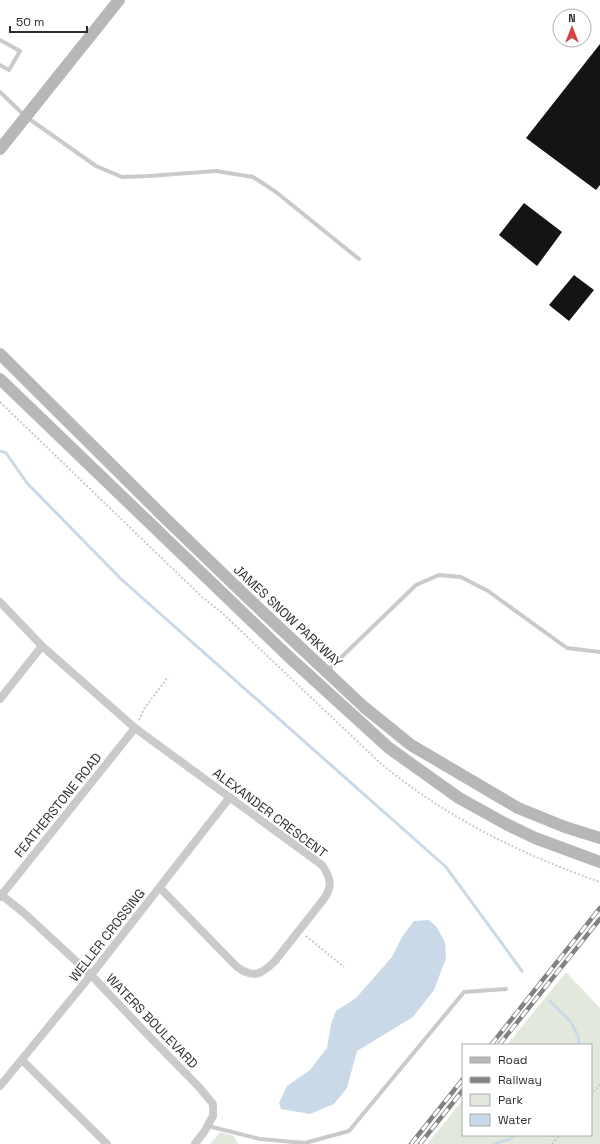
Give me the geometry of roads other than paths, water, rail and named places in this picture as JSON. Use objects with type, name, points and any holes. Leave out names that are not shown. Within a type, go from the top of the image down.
[{"type":"main road","points":[[0,149],[119,0]]},
{"type":"main road","name":"JAMES SNOW PARKWAY","points":[[0,354],[166,519],[326,672],[364,707],[410,745],[518,808],[565,827],[600,838]]},
{"type":"main road","points":[[0,379],[288,656],[389,748],[459,798],[506,824],[535,838],[600,862]]},
{"type":"street","name":"ALEXANDER CRESCENT","points":[[0,602],[42,646],[135,728],[322,865],[329,875],[330,887],[328,894],[275,961],[269,967],[255,975],[249,974],[237,967],[160,888]]},
{"type":"street","points":[[0,699],[42,646]]},
{"type":"street","name":"FEATHERSTONE ROAD","points":[[1,895],[135,728]]},
{"type":"street","name":"WELLER CROSSING","points":[[0,1086],[91,975],[230,797]]},
{"type":"street","name":"WATERS BOULEVARD","points":[[1,895],[24,913],[91,975],[199,1086],[213,1104],[213,1116],[208,1126],[195,1144]]},
{"type":"street","points":[[22,1060],[107,1144]]},
{"type":"lane","points":[[0,40],[20,51],[9,70],[0,65]]},
{"type":"lane","points":[[0,92],[25,116],[96,166],[122,177],[216,171],[253,177],[276,192],[359,259]]},
{"type":"lane","points":[[326,672],[416,585],[439,575],[461,577],[488,591],[567,648],[600,652]]},
{"type":"lane","points":[[208,1126],[260,1139],[305,1143],[349,1131],[464,992],[506,989]]},
{"type":"water","points":[[429,920],[436,926],[445,942],[446,958],[434,990],[413,1017],[357,1051],[347,1088],[334,1104],[310,1114],[281,1109],[279,1103],[287,1086],[310,1070],[327,1048],[331,1024],[336,1011],[356,998],[392,957],[402,937],[414,921]]},
{"type":"waterway","points":[[0,451],[6,453],[27,483],[121,579],[446,867],[522,971]]},
{"type":"waterway","points":[[550,1001],[571,1022],[579,1038],[578,1044]]},
{"type":"waterway","points":[[494,1144],[510,1139],[513,1136]]},
{"type":"railway","points":[[492,1044],[600,908]]},
{"type":"railway","points":[[500,1044],[600,919]]},
{"type":"railway","points":[[411,1144],[462,1080]]},
{"type":"railway","points":[[420,1144],[462,1091]]}]
